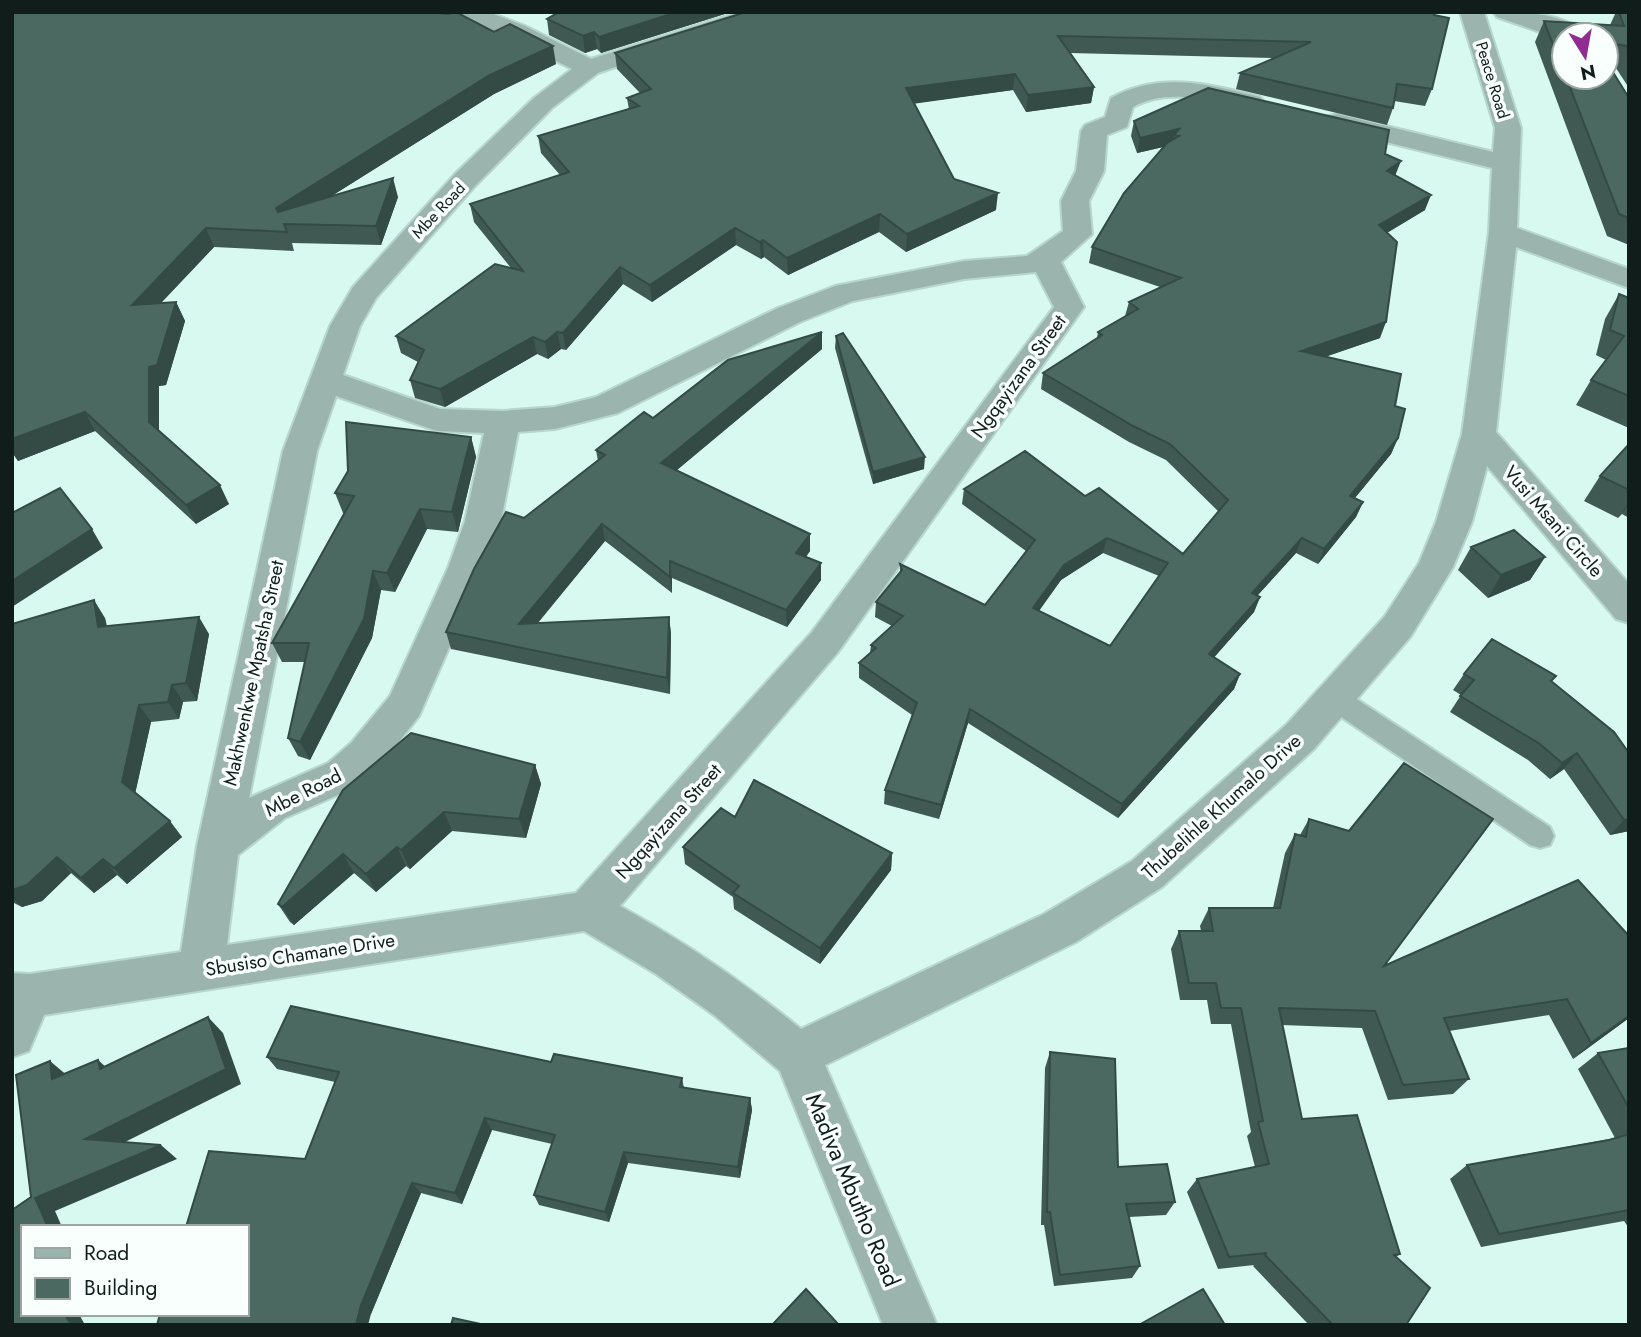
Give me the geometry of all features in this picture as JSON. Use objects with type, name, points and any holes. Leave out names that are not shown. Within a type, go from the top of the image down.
[{"type":"street","points":[[465,12],[516,31],[589,68]]},
{"type":"street","name":"Mbe Road","points":[[324,380],[345,326],[364,293],[466,180],[543,103],[589,68],[678,37],[766,12]]},
{"type":"street","name":"Peace Road","points":[[1472,12],[1508,128],[1503,232]]},
{"type":"street","points":[[1505,12],[1550,25]]},
{"type":"street","points":[[324,380],[437,421],[503,422],[555,418],[606,405],[789,315],[846,293],[951,272],[1030,265],[1045,260],[1077,234],[1075,201],[1090,171],[1094,131],[1118,121],[1120,103],[1129,97],[1155,90],[1178,90],[1294,112],[1508,164]]},
{"type":"street","points":[[1503,232],[1629,279]]},
{"type":"street","name":"Thubelihle Khumalo Drive","points":[[796,1055],[1060,928],[1147,874],[1300,737],[1398,626],[1435,567],[1454,522],[1479,434],[1503,232]]},
{"type":"street","name":"Ngqayizana Street","points":[[588,911],[825,642],[1069,307],[1045,260]]},
{"type":"street","name":"Makhwenkwe Mpatsha Street","points":[[201,970],[218,846],[297,464],[324,380]]},
{"type":"street","name":"Mbe Road","points":[[218,846],[270,805],[342,775],[365,755],[405,705],[466,568],[482,522],[503,422]]},
{"type":"street","name":"Vusi Msani Circle","points":[[1479,434],[1629,609]]},
{"type":"street","points":[[588,911],[672,959],[730,1000],[796,1055]]},
{"type":"street","name":"Sbusiso Chamane Drive","points":[[18,1009],[201,970],[588,911]]},
{"type":"street","name":"Madiva Mbutho Road","points":[[796,1055],[910,1325]]},
{"type":"lane","points":[[1334,698],[1540,836]]},
{"type":"building","points":[[12,12],[456,12],[494,32],[510,24],[553,46],[490,75],[276,208],[278,212],[393,178],[376,226],[284,224],[287,232],[206,228],[132,305],[176,302],[157,365],[149,367],[149,422],[220,485],[186,505],[85,412],[12,439]]},
{"type":"building","points":[[559,12],[677,12],[599,37],[594,32],[583,36],[547,19]]},
{"type":"building","points":[[746,12],[1435,12],[1434,15],[1449,18],[1432,89],[1397,84],[1393,108],[1240,73],[1311,42],[1058,36],[1094,87],[1028,95],[1015,74],[906,88],[954,179],[998,193],[907,234],[880,214],[787,258],[763,240],[760,242],[735,228],[650,285],[620,267],[563,333],[557,332],[545,342],[533,337],[440,389],[410,380],[424,350],[396,336],[495,264],[523,271],[470,204],[569,172],[538,136],[639,106],[627,98],[651,89],[615,53]]},
{"type":"building","points":[[1619,12],[1629,12],[1629,50],[1620,45],[1620,26],[1624,26]]},
{"type":"building","points":[[1544,21],[1550,21],[1550,37]]},
{"type":"building","points":[[1620,84],[1629,98],[1629,218],[1619,214],[1571,91],[1620,91]]},
{"type":"building","points":[[1208,88],[1389,130],[1385,154],[1401,161],[1387,171],[1431,195],[1379,225],[1397,242],[1386,322],[1301,351],[1401,374],[1395,406],[1405,409],[1398,438],[1350,496],[1363,502],[1324,549],[1302,538],[1252,593],[1260,597],[1209,654],[1240,674],[1122,804],[970,709],[941,805],[885,790],[917,703],[859,663],[876,648],[871,645],[903,616],[876,602],[902,570],[900,564],[985,605],[1035,540],[964,489],[1025,451],[1085,496],[1099,488],[1183,554],[1228,500],[1170,444],[1133,426],[1043,373],[1102,335],[1098,332],[1138,309],[1129,302],[1181,278],[1092,247],[1124,193],[1167,143],[1179,136],[1174,135],[1179,129],[1140,138],[1134,121]],"holes":[[[1107,538],[1168,563],[1110,646],[1033,608],[1064,565]]]},
{"type":"building","points":[[1619,294],[1629,298],[1629,396],[1591,380],[1624,336],[1610,330]]},
{"type":"building","points":[[822,332],[661,463],[810,534],[796,553],[821,563],[786,610],[670,561],[670,577],[602,524],[519,624],[669,617],[667,678],[446,632],[474,569],[506,512],[524,518],[605,455],[596,450],[644,412],[653,418],[728,360]]},
{"type":"building","points":[[843,333],[925,457],[873,472],[836,336]]},
{"type":"building","points":[[346,422],[471,437],[452,512],[420,509],[387,573],[373,571],[364,619],[300,742],[288,738],[309,643],[272,643],[354,496],[335,493],[348,471]]},
{"type":"building","points":[[1629,444],[1629,490],[1600,476]]},
{"type":"building","points":[[60,488],[92,529],[12,581],[12,513]]},
{"type":"building","points":[[1514,530],[1545,557],[1501,575],[1471,547]]},
{"type":"building","points":[[94,600],[98,627],[199,617],[186,683],[172,685],[168,702],[139,705],[122,782],[170,821],[114,868],[103,859],[81,878],[57,857],[27,885],[12,890],[12,624]]},
{"type":"building","points":[[1492,639],[1556,676],[1551,681],[1614,732],[1629,753],[1629,819],[1624,820],[1577,753],[1562,763],[1540,744],[1460,696],[1474,680],[1464,674]]},
{"type":"building","points":[[411,733],[535,765],[519,819],[444,812],[401,850],[397,847],[366,874],[343,854],[282,907],[278,904],[343,790]]},
{"type":"building","points":[[1404,763],[1493,819],[1384,966],[1578,880],[1629,936],[1629,1016],[1591,1043],[1567,999],[1444,1018],[1469,1079],[1403,1085],[1375,1011],[1279,1008],[1302,1119],[1357,1115],[1400,1254],[1394,1255],[1430,1288],[1406,1325],[1333,1325],[1264,1254],[1267,1253],[1229,1257],[1197,1179],[1269,1164],[1258,1122],[1263,1121],[1241,1008],[1221,1008],[1216,983],[1189,983],[1179,931],[1213,931],[1209,908],[1280,908],[1295,834],[1306,837],[1309,819],[1349,831]]},
{"type":"building","points":[[754,780],[892,853],[820,948],[733,893],[739,886],[683,847],[721,808],[735,817]]},
{"type":"building","points":[[291,1006],[551,1062],[554,1054],[682,1078],[680,1087],[750,1098],[738,1167],[624,1152],[605,1212],[534,1195],[555,1135],[485,1118],[455,1193],[412,1183],[361,1305],[356,1325],[157,1325],[159,1316],[248,1316],[248,1225],[187,1225],[209,1151],[305,1159],[339,1072],[267,1057]]},
{"type":"building","points":[[208,1017],[226,1069],[85,1139],[161,1145],[35,1198],[47,1225],[21,1225],[21,1316],[66,1316],[71,1325],[12,1325],[12,1210],[31,1197],[16,1075],[50,1061],[52,1079],[98,1060],[100,1069]]},
{"type":"building","points":[[1629,1048],[1629,1108],[1598,1053]]},
{"type":"building","points":[[1050,1052],[1115,1059],[1118,1167],[1167,1164],[1175,1202],[1126,1204],[1140,1266],[1060,1275],[1050,1212],[1047,1212]]},
{"type":"building","points":[[1629,1134],[1629,1210],[1499,1234],[1467,1165],[1609,1140]]},
{"type":"building","points":[[806,1289],[839,1325],[772,1325]]},
{"type":"building","points":[[1203,1289],[1225,1325],[1139,1325]]},
{"type":"building","points":[[453,1318],[485,1325],[451,1325]]}]
